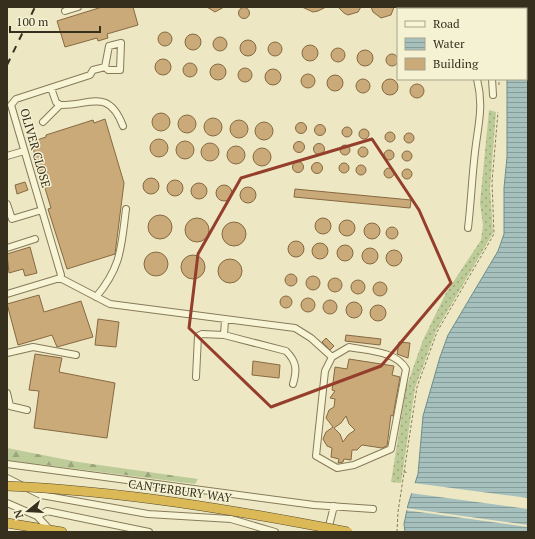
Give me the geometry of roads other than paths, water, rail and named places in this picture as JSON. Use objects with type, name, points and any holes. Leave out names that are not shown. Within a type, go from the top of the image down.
[{"type":"highway","name":"CANTERBURY WAY","points":[[7,486],[90,492],[166,500],[277,518],[348,532]]},
{"type":"highway","points":[[7,523],[62,532]]},
{"type":"street","points":[[65,11],[78,7]]},
{"type":"street","points":[[121,43],[120,70],[108,70],[105,67],[109,46],[121,43]]},
{"type":"street","name":"OLIVER CLOSE","points":[[60,278],[60,268],[11,105],[16,99],[90,75],[93,70],[105,67]]},
{"type":"street","points":[[468,228],[475,151],[480,123],[480,92],[477,80]]},
{"type":"street","points":[[492,80],[493,95]]},
{"type":"street","points":[[51,88],[56,102],[60,105]]},
{"type":"street","points":[[44,122],[60,105],[94,100],[104,101],[110,106],[118,115],[123,126]]},
{"type":"street","points":[[7,156],[24,151]]},
{"type":"street","points":[[7,204],[12,219],[42,210]]},
{"type":"street","points":[[96,297],[111,278],[117,265],[126,209]]},
{"type":"street","points":[[7,248],[35,239]]},
{"type":"street","points":[[7,294],[60,278],[110,304],[295,328],[311,338],[332,357]]},
{"type":"street","points":[[224,335],[225,320]]},
{"type":"street","points":[[196,377],[198,336],[202,334],[224,335],[286,352],[292,357],[297,369],[293,384]]},
{"type":"street","points":[[7,353],[32,347],[76,355]]},
{"type":"street","points":[[349,347],[395,357],[403,363],[406,369],[391,449],[354,465],[337,468],[316,456],[325,371],[332,357],[349,347]]},
{"type":"street","points":[[7,393],[10,406],[27,410]]},
{"type":"street","points":[[7,464],[280,501],[373,509]]},
{"type":"street","points":[[7,478],[41,495],[148,514],[231,519],[275,532]]},
{"type":"street","points":[[7,503],[37,516],[49,529]]},
{"type":"street","points":[[328,532],[334,506]]},
{"type":"street","points":[[37,516],[47,511],[149,532]]},
{"type":"water","points":[[528,7],[528,532],[405,532],[404,524],[408,505],[418,474],[423,416],[440,357],[448,335],[498,251],[504,234],[504,188],[507,157],[507,80],[527,80],[527,8],[506,8]]},
{"type":"railway","points":[[7,65],[35,7]]}]
